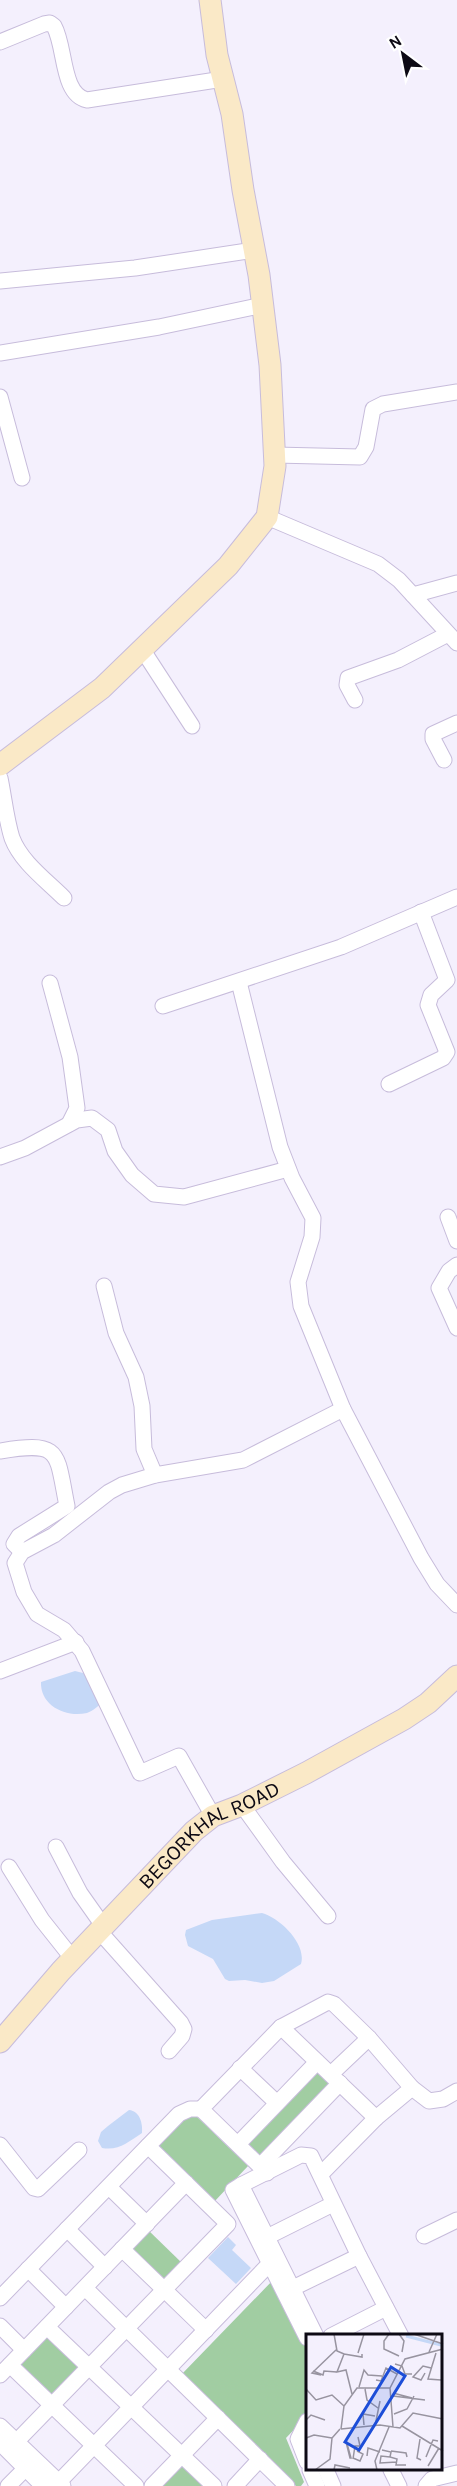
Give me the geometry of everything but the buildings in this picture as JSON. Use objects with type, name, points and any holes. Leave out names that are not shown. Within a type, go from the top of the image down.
[{"type":"street","points":[[0,765],[102,688],[228,566],[267,517],[275,455],[273,394],[263,306],[232,114],[223,79],[210,0]]},
{"type":"street","points":[[0,42],[50,23],[54,26],[74,94],[87,100],[223,79]]},
{"type":"street","points":[[0,281],[135,268],[254,250]]},
{"type":"street","points":[[0,353],[159,327],[263,306]]},
{"type":"street","points":[[275,455],[360,457],[366,447],[373,409],[383,404],[457,392]]},
{"type":"street","points":[[0,397],[22,478]]},
{"type":"street","points":[[267,517],[378,564],[399,580],[453,638],[348,678],[347,685],[355,700]]},
{"type":"street","points":[[413,595],[457,583]]},
{"type":"street","points":[[142,649],[192,726]]},
{"type":"street","points":[[444,760],[433,739],[433,734],[457,723]]},
{"type":"street","points":[[0,778],[10,832],[18,850],[64,898]]},
{"type":"street","points":[[163,1006],[341,947],[457,897]]},
{"type":"street","points":[[388,1084],[443,1058],[447,1052],[428,1005],[431,995],[447,980],[421,912]]},
{"type":"street","points":[[239,982],[280,1147],[288,1169],[313,1218],[314,1226],[298,1282],[297,1292],[301,1306],[343,1409],[421,1558],[437,1584],[457,1605]]},
{"type":"street","points":[[50,983],[70,1058],[76,1108],[69,1124]]},
{"type":"street","points":[[0,1157],[25,1148],[77,1120],[92,1118],[108,1130],[115,1150],[132,1175],[154,1194],[184,1197],[288,1169]]},
{"type":"street","points":[[448,1217],[457,1240]]},
{"type":"street","points":[[457,1265],[448,1271],[439,1288],[457,1328]]},
{"type":"street","points":[[104,1286],[116,1333],[136,1377],[142,1406],[144,1449],[155,1475]]},
{"type":"street","points":[[213,1816],[179,1756],[140,1773],[76,1642],[64,1630],[37,1614],[31,1605],[15,1563],[22,1552],[54,1535],[109,1492],[122,1485],[155,1475],[243,1460],[343,1409]]},
{"type":"street","points":[[0,1451],[26,1446],[46,1448],[56,1456],[61,1475],[67,1506],[19,1536],[15,1544],[22,1552]]},
{"type":"street","points":[[0,1671],[76,1642]]},
{"type":"street","name":"BEGORKHAL ROAD","points":[[0,2042],[73,1959],[194,1831],[213,1816],[242,1805],[306,1773],[404,1719],[428,1703],[457,1677]]},
{"type":"street","points":[[242,1805],[283,1862],[328,1916]]},
{"type":"street","points":[[56,1847],[102,1930],[181,2023],[184,2030],[182,2036],[169,2050]]},
{"type":"street","points":[[9,1867],[42,1920],[73,1959]]},
{"type":"street","points":[[201,2109],[280,2027],[328,2002],[334,2004],[369,2038],[412,2088],[429,2100],[443,2099],[457,2091]]},
{"type":"street","points":[[280,2027],[376,2118]]},
{"type":"street","points":[[214,2210],[237,2188],[263,2169],[369,2038]]},
{"type":"street","points":[[237,2144],[317,2062]]},
{"type":"street","points":[[240,2068],[277,2103]]},
{"type":"street","points":[[321,2174],[376,2118],[412,2088]]},
{"type":"street","points":[[0,2298],[179,2114],[190,2109],[201,2109],[263,2169]]},
{"type":"street","points":[[0,2145],[34,2188],[38,2189],[79,2150]]},
{"type":"street","points":[[17,2441],[228,2224],[148,2146]]},
{"type":"street","points":[[263,2169],[307,2154],[313,2159],[333,2204],[400,2334]]},
{"type":"street","points":[[136,2486],[51,2405],[5,2370],[186,2183]]},
{"type":"street","points":[[108,2187],[147,2224]]},
{"type":"street","points":[[237,2188],[267,2237],[275,2264],[292,2288],[315,2334]]},
{"type":"street","points":[[237,2188],[275,2264],[306,2336]]},
{"type":"street","points":[[267,2237],[333,2204]]},
{"type":"street","points":[[424,2236],[457,2220]]},
{"type":"street","points":[[67,2229],[105,2267]]},
{"type":"street","points":[[122,2249],[206,2330]]},
{"type":"street","points":[[292,2288],[359,2256]]},
{"type":"street","points":[[172,2372],[206,2330],[275,2264]]},
{"type":"street","points":[[0,2443],[62,2485],[275,2264]]},
{"type":"street","points":[[28,2269],[66,2307]]},
{"type":"street","points":[[85,2288],[287,2486]]},
{"type":"street","points":[[335,2334],[386,2308]]},
{"type":"street","points":[[0,2326],[24,2350]]},
{"type":"street","points":[[47,2327],[214,2486]]},
{"type":"street","points":[[152,2486],[218,2418]]},
{"type":"street","points":[[306,2423],[298,2439],[306,2459]]},
{"type":"street","points":[[0,2427],[17,2441],[43,2486]]},
{"type":"street","points":[[235,2486],[260,2459]]},
{"type":"street","points":[[8,2486],[33,2467]]},
{"type":"street","points":[[19,2486],[33,2467]]},
{"type":"street","points":[[327,2471],[333,2486]]},
{"type":"street","points":[[392,2471],[399,2486]]},
{"type":"street","points":[[426,2486],[432,2479],[457,2473]]},
{"type":"green space","points":[[317,2065],[337,2084],[260,2163],[241,2144]]},
{"type":"green space","points":[[191,2111],[248,2166],[213,2203],[155,2147]]},
{"type":"green space","points":[[146,2228],[184,2265],[163,2286],[125,2250]]},
{"type":"green space","points":[[274,2279],[306,2347],[306,2417],[286,2438],[304,2482],[301,2486],[296,2486],[181,2375]]},
{"type":"green space","points":[[47,2331],[85,2368],[51,2403],[13,2366]]},
{"type":"green space","points":[[182,2459],[210,2486],[156,2486]]},
{"type":"water","points":[[75,1671],[87,1674],[103,1702],[87,1713],[70,1714],[55,1708],[49,1703],[42,1690],[41,1682]]},
{"type":"water","points":[[262,1913],[284,1926],[296,1940],[302,1956],[301,1964],[274,1981],[262,1983],[245,1980],[229,1981],[225,1979],[213,1959],[188,1946],[186,1930],[212,1920]]},
{"type":"water","points":[[129,2110],[140,2118],[142,2133],[118,2147],[102,2148],[98,2141],[101,2132]]},
{"type":"water","points":[[228,2237],[236,2245],[232,2250],[251,2268],[236,2284],[208,2258]]}]
